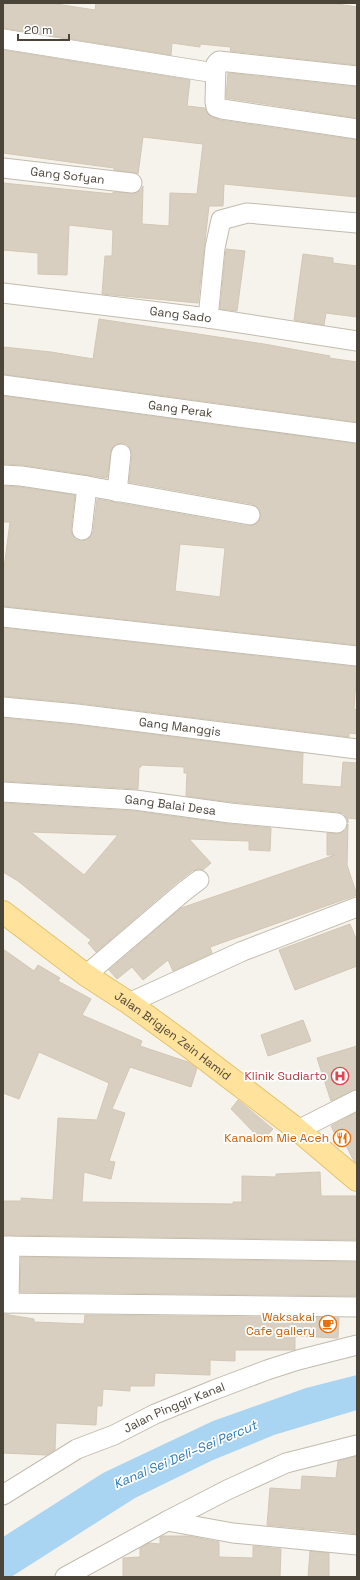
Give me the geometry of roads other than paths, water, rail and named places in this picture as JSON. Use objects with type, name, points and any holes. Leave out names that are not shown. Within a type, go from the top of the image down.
[{"type":"main road","name":"Jalan Brigjen Zein Hamid","points":[[3,912],[86,975],[129,1003],[298,1130],[357,1180]]},
{"type":"street","points":[[3,39],[215,74]]},
{"type":"street","points":[[357,76],[219,61],[216,64],[215,74],[216,107],[357,129]]},
{"type":"street","name":"Gang Sofyan","points":[[3,168],[132,183]]},
{"type":"street","points":[[208,318],[215,248],[221,220],[247,213],[357,223]]},
{"type":"street","name":"Gang Sado","points":[[3,292],[208,318],[357,340]]},
{"type":"street","name":"Gang Perak","points":[[3,385],[357,433]]},
{"type":"street","points":[[117,492],[122,454]]},
{"type":"street","points":[[3,475],[20,476],[87,486],[250,514]]},
{"type":"street","points":[[82,530],[87,486]]},
{"type":"street","points":[[3,617],[357,656]]},
{"type":"street","name":"Gang Manggis","points":[[3,707],[84,715],[357,749]]},
{"type":"street","name":"Gang Balai Desa","points":[[3,792],[135,800],[230,813],[337,823]]},
{"type":"street","points":[[86,975],[199,880]]},
{"type":"street","points":[[129,1003],[244,951],[357,908]]},
{"type":"street","points":[[298,1130],[357,1100]]},
{"type":"street","points":[[357,1251],[6,1246],[6,1303],[357,1307]]},
{"type":"street","name":"Jalan Pinggir Kanal","points":[[3,1495],[77,1449],[114,1435],[155,1414],[267,1370],[298,1360],[357,1345]]},
{"type":"street","points":[[65,1577],[227,1490],[286,1463],[357,1446]]},
{"type":"street","points":[[167,1521],[233,1533],[357,1545]]},
{"type":"water","name":"Kanal Sei Deli–Sei Percut","points":[[357,1375],[357,1410],[274,1435],[213,1460],[135,1498],[11,1577],[3,1577],[3,1537],[103,1473],[213,1421],[306,1388]]},
{"type":"place","name":"Klinik Sudiarto","points":[[340,1076]]},
{"type":"place","name":"Kanalom Mie Aceh","points":[[342,1138]]},
{"type":"place","name":"Waksakai Cafe gallery","points":[[328,1324]]}]
